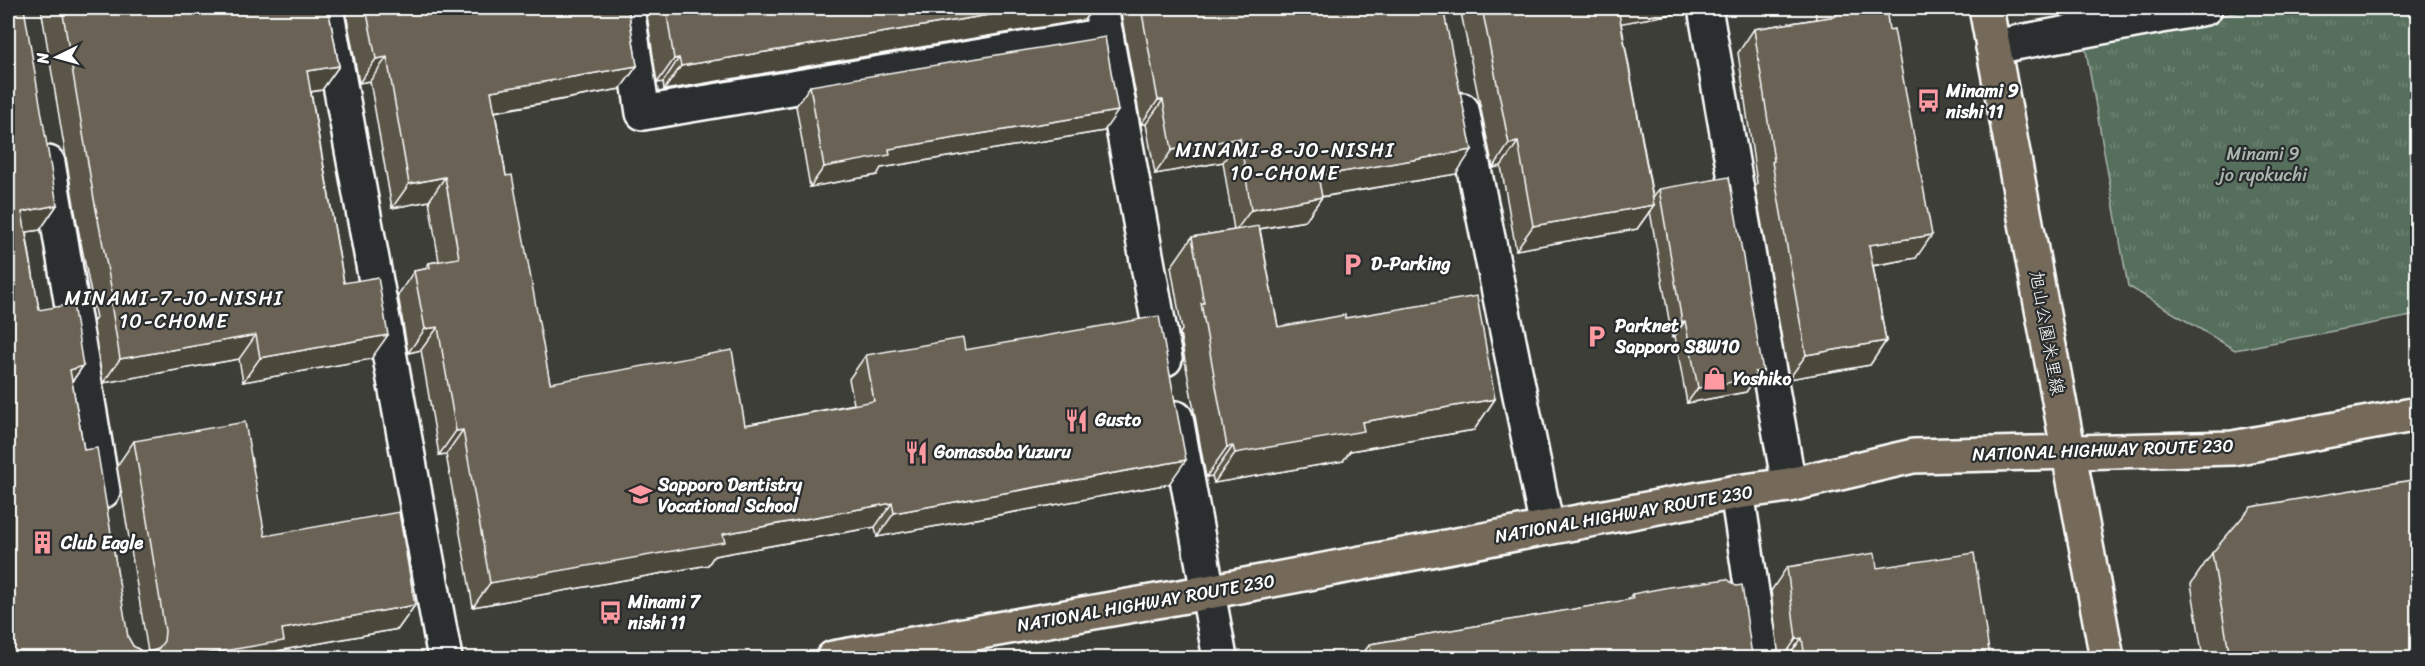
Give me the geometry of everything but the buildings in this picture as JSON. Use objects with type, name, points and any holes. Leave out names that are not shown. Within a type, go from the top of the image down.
[{"type":"main road","name":"旭山公園米里線","points":[[1986,8],[2107,658]]},
{"type":"main road","name":"NATIONAL HIGHWAY ROUTE 230","points":[[833,658],[1208,592],[1737,492],[1789,485],[1913,456],[2233,448],[2418,414]]},
{"type":"street","points":[[326,8],[445,658]]},
{"type":"street","points":[[627,8],[643,113],[1103,21],[1220,658]]},
{"type":"street","points":[[1706,8],[1789,485]]},
{"type":"street","points":[[1994,47],[2205,8]]},
{"type":"street","points":[[1455,78],[1547,528]]},
{"type":"street","points":[[44,138],[107,516]]},
{"type":"street","points":[[1737,492],[1762,658]]},
{"type":"green space","name":"Minami 9 jo ryokuchi","points":[[2257,8],[2417,8],[2417,315],[2235,350],[2128,286],[2085,45]]},
{"type":"place","name":"Minami 9 nishi 11","points":[[1928,101]]},
{"type":"place","name":"D-Parking","points":[[1353,264]]},
{"type":"place","name":"Parknet Sapporo S8W10","points":[[1597,336]]},
{"type":"place","name":"Yoshiko","points":[[1715,379]]},
{"type":"place","name":"Gusto","points":[[1077,420]]},
{"type":"place","name":"Gomasoba Yuzuru","points":[[916,452]]},
{"type":"place","name":"Sapporo Dentistry Vocational School","points":[[640,495]]},
{"type":"place","name":"Club Eagle","points":[[43,543]]},
{"type":"place","name":"Minami 7 nishi 11","points":[[610,612]]},
{"type":"district","name":"MINAMI-8-JO-NISHI 10-CHOME","points":[[1285,162]]},
{"type":"district","name":"MINAMI-7-JO-NISHI 10-CHOME","points":[[174,310]]}]
